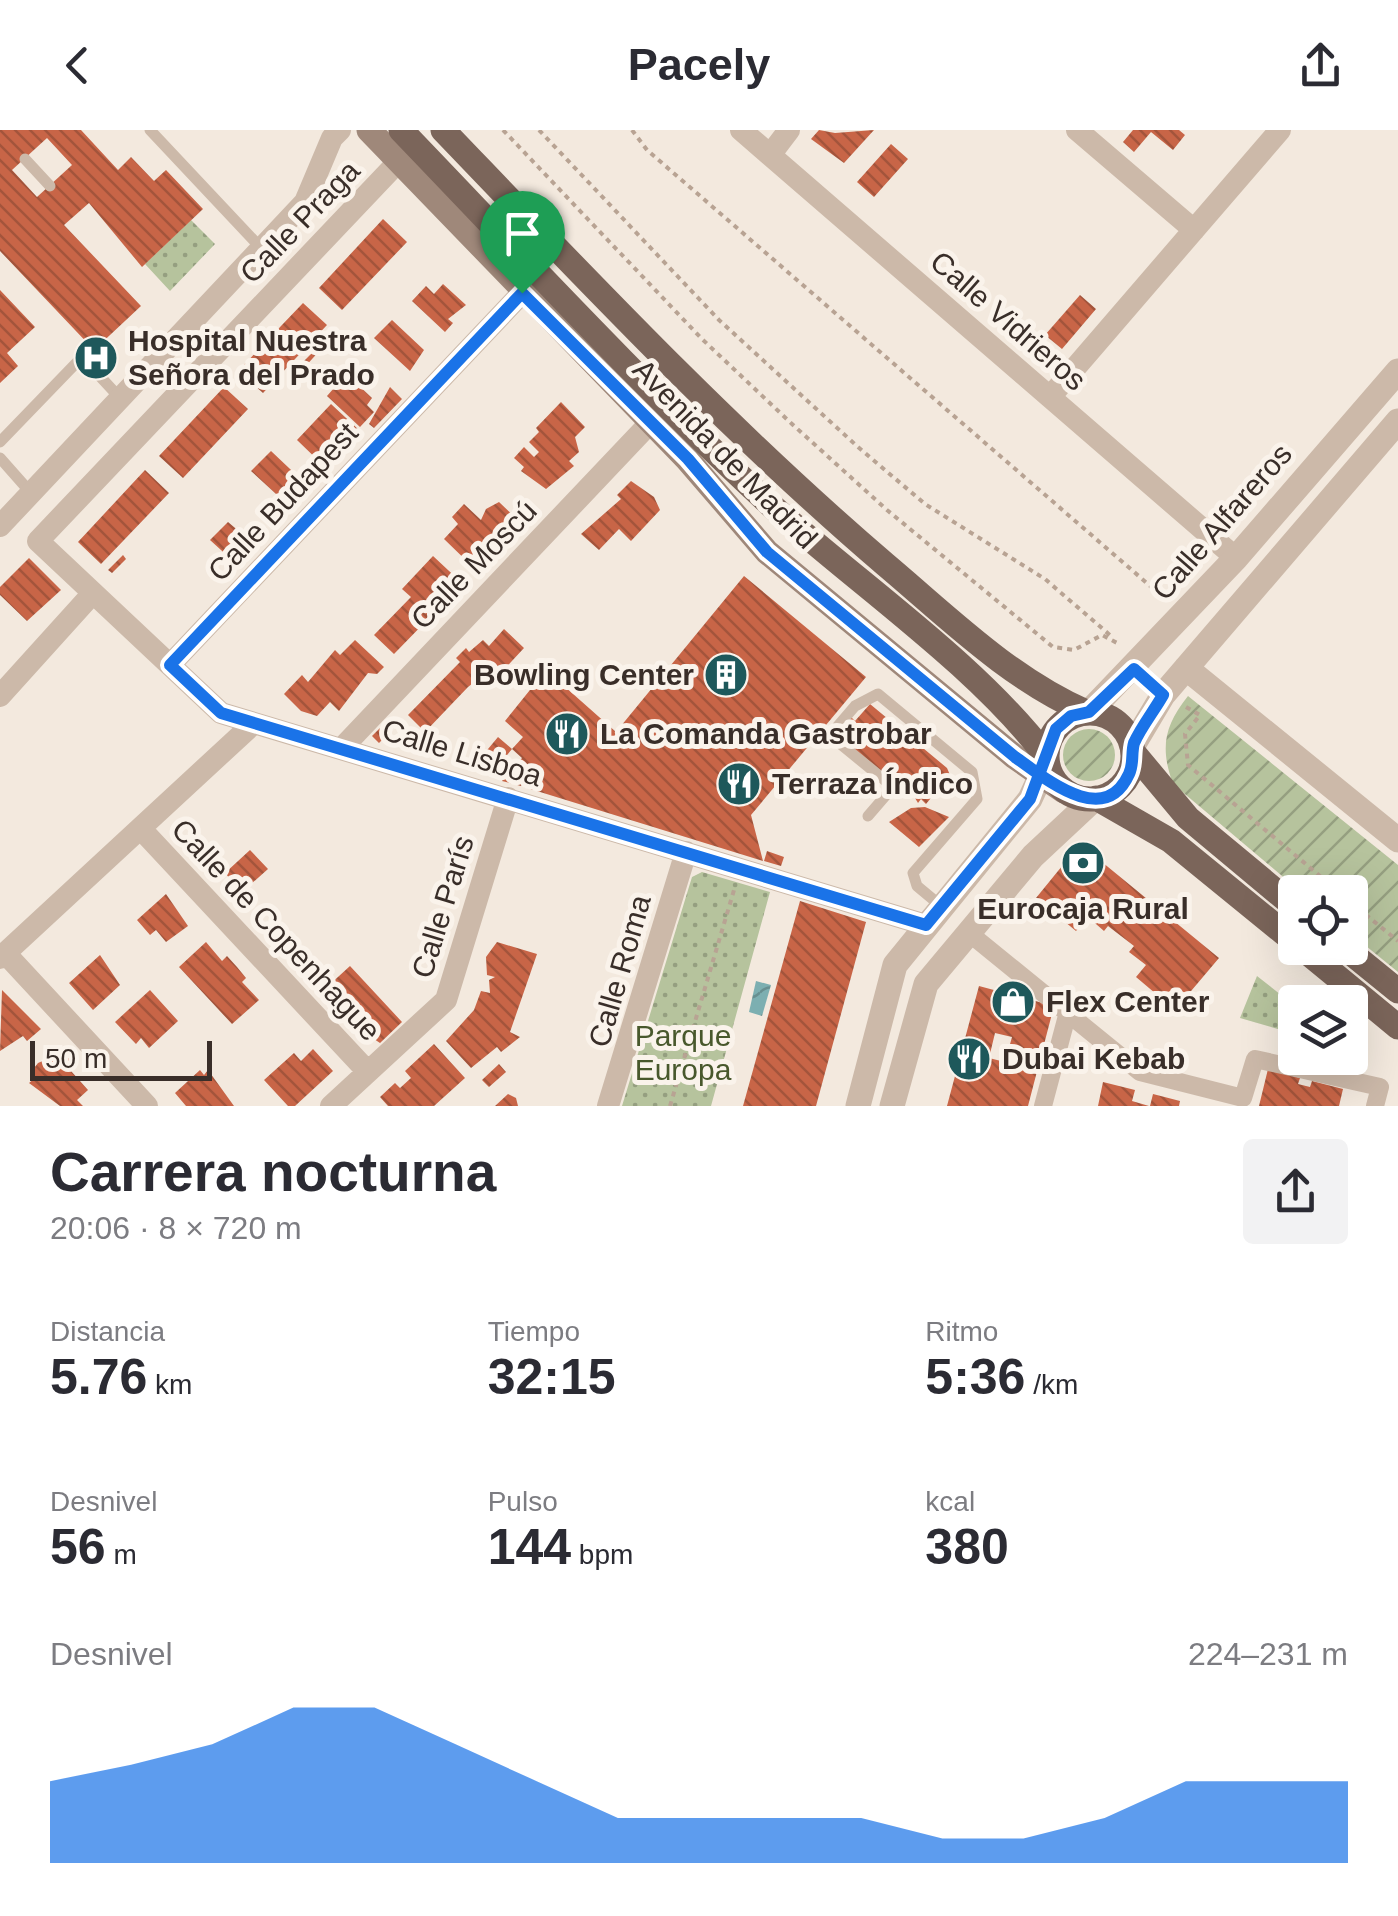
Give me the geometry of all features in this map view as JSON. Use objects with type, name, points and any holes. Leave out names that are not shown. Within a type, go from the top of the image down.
[{"type":"main road","name":"Avenida de Madrid","points":[[369,130],[522,293],[688,459],[767,552],[1045,764]]},
{"type":"main road","name":"Avenida de Madrid","points":[[402,130],[682,423],[824,553],[988,691],[1064,790],[1095,799],[1171,841],[1278,928]]},
{"type":"main road","name":"Avenida de Madrid","points":[[443,130],[680,378],[784,478],[1010,670],[1088,712],[1118,723],[1133,750],[1188,818],[1278,892]]},
{"type":"main road","points":[[1045,764],[1049,740],[1060,724],[1088,712]]},
{"type":"main road","points":[[1095,799],[1124,783],[1133,750]]},
{"type":"main road","points":[[1323,965],[1398,1027]]},
{"type":"main road","points":[[1366,965],[1398,990]]},
{"type":"street","points":[[0,526],[305,202],[332,138],[340,130]]},
{"type":"street","name":"Calle Vidrieros","points":[[741,130],[1236,558]]},
{"type":"street","points":[[770,155],[789,130]]},
{"type":"street","points":[[1077,130],[1194,230]]},
{"type":"street","points":[[1050,397],[1280,130]]},
{"type":"street","name":"Calle Praga","points":[[38,540],[398,162]]},
{"type":"street","name":"Calle Budapest","points":[[170,665],[522,293]]},
{"type":"street","name":"Calle Alfareros","points":[[1088,712],[1134,669],[1236,558],[1398,370]]},
{"type":"street","points":[[1133,750],[1163,695],[1398,422]]},
{"type":"street","name":"Calle Moscú","points":[[342,748],[650,423]]},
{"type":"street","name":"Calle Lisboa","points":[[38,540],[221,713],[740,868],[934,915]]},
{"type":"street","points":[[0,696],[93,593]]},
{"type":"street","points":[[1186,668],[1398,840]]},
{"type":"street","points":[[147,1106],[3,955],[254,723]]},
{"type":"street","points":[[858,1106],[895,966],[1018,815],[1045,764]]},
{"type":"street","name":"Calle París","points":[[331,1106],[446,1000],[508,798]]},
{"type":"street","points":[[892,1106],[926,984],[1032,856],[1095,799]]},
{"type":"street","name":"Calle de Copenhague","points":[[140,829],[368,1072]]},
{"type":"street","name":"Calle Roma","points":[[608,1106],[686,852]]},
{"type":"street","points":[[969,932],[1140,1072],[1242,1102],[1255,1059],[1380,1087],[1375,1106]]},
{"type":"street","points":[[1043,1106],[1068,1012]]},
{"type":"lane","points":[[150,130],[261,248]]},
{"type":"lane","points":[[24,159],[50,186]]},
{"type":"lane","points":[[0,442],[82,358],[120,398]]},
{"type":"lane","points":[[0,458],[31,492]]},
{"type":"lane","points":[[868,816],[894,787],[838,742],[838,728],[855,706],[878,694],[972,772],[976,799],[913,873],[916,886],[934,915]]},
{"type":"path","points":[[503,130],[702,339],[932,548],[1053,646],[1068,651],[1098,636],[1114,639]]},
{"type":"path","points":[[540,130],[719,320],[926,504],[1046,579],[1114,639],[1134,669]]},
{"type":"path","points":[[632,130],[647,150],[1156,591]]},
{"type":"path","points":[[1163,695],[1200,715],[1184,742],[1188,766],[1318,875]]},
{"type":"path","points":[[670,1106],[740,868]]},
{"type":"path","points":[[1368,917],[1398,941]]},
{"type":"green space","points":[[191,220],[215,244],[170,291],[145,264]]},
{"type":"green space","points":[[1188,696],[1398,865],[1398,972],[1368,948],[1368,875],[1281,875],[1173,784],[1166,748],[1174,717]]},
{"type":"green space","points":[[1089,729],[1107,737],[1115,755],[1107,773],[1089,781],[1071,773],[1063,755],[1071,737]]},
{"type":"green space","name":"Parque Europa","points":[[702,872],[770,892],[711,1106],[622,1106],[692,877]]},
{"type":"green space","points":[[1257,976],[1278,993],[1278,1029],[1240,1018]]},
{"type":"water","points":[[756,981],[771,985],[762,1016],[749,1012]]},
{"type":"building","points":[[0,130],[81,130],[118,170],[131,157],[154,181],[166,170],[203,209],[142,267],[89,203],[64,225],[141,306],[94,350],[0,251]],"holes":[[[47,138],[72,165],[37,197],[12,170]]]},
{"type":"building","points":[[819,130],[874,130],[844,163],[811,139]]},
{"type":"building","points":[[1133,130],[1179,130],[1185,135],[1173,150],[1151,132],[1134,152],[1123,142]]},
{"type":"building","points":[[891,144],[908,159],[874,197],[857,182]]},
{"type":"building","points":[[383,219],[407,242],[342,310],[319,288]]},
{"type":"building","points":[[443,284],[466,305],[448,319],[453,323],[445,332],[412,301],[426,286],[434,294]]},
{"type":"building","points":[[0,290],[35,327],[7,353],[18,366],[0,383]]},
{"type":"building","points":[[1080,295],[1096,309],[1062,349],[1045,335]]},
{"type":"building","points":[[303,303],[327,325],[263,393],[238,371]]},
{"type":"building","points":[[392,320],[424,350],[410,371],[374,338]]},
{"type":"building","points":[[320,345],[322,348],[303,369],[300,365]]},
{"type":"building","points":[[341,380],[349,388],[355,382],[372,398],[367,405],[374,412],[360,427],[327,396]]},
{"type":"building","points":[[224,387],[248,409],[183,478],[159,456]]},
{"type":"building","points":[[390,387],[402,399],[374,428],[369,424]]},
{"type":"building","points":[[561,402],[585,427],[575,437],[579,452],[569,461],[574,466],[546,489],[521,471],[524,467],[514,458],[524,447],[534,457],[539,452],[529,442],[539,432],[536,428]]},
{"type":"building","points":[[331,404],[360,431],[327,469],[297,440]]},
{"type":"building","points":[[271,451],[308,486],[288,505],[251,471]]},
{"type":"building","points":[[145,470],[169,493],[101,564],[78,542]]},
{"type":"building","points":[[631,481],[654,497],[660,510],[631,541],[619,529],[599,550],[581,534],[621,499],[617,495]]},
{"type":"building","points":[[499,502],[520,522],[475,569],[444,539],[458,524],[452,517],[464,504],[481,520],[486,509]]},
{"type":"building","points":[[228,522],[247,538],[232,560],[210,540]]},
{"type":"building","points":[[123,555],[126,559],[112,573],[108,570]]},
{"type":"building","points":[[433,556],[463,584],[443,604],[438,599],[426,611],[431,616],[394,654],[374,635],[411,597],[402,589]]},
{"type":"building","points":[[29,558],[61,590],[27,621],[0,595],[0,587]]},
{"type":"building","points":[[744,576],[866,677],[751,815],[763,861],[524,787],[529,775],[513,769],[522,758],[512,749],[523,737],[505,721],[546,670],[616,732]]},
{"type":"building","points":[[504,629],[524,648],[496,678],[489,670],[468,687],[425,732],[408,715],[460,662],[456,658],[466,648],[469,652],[483,640],[489,646]]},
{"type":"building","points":[[355,640],[384,667],[377,674],[368,673],[339,711],[330,702],[317,716],[301,711],[284,694],[302,675],[308,682],[335,650],[340,655]]},
{"type":"building","points":[[870,704],[947,768],[950,775],[926,804],[921,799],[918,803],[909,788],[902,790],[840,739],[851,725],[847,721],[851,717],[855,721]]},
{"type":"building","points":[[390,718],[397,725],[379,743],[372,736]]},
{"type":"building","points":[[827,733],[826,748],[817,740]]},
{"type":"building","points":[[498,737],[512,749],[497,767],[483,755]]},
{"type":"building","points":[[506,771],[525,777],[521,786],[502,781]]},
{"type":"building","points":[[925,807],[949,817],[919,847],[889,822],[911,808]]},
{"type":"building","points":[[1080,844],[1219,958],[1175,1010],[1136,977],[1146,965],[1129,952],[1134,946],[1108,926],[1104,931],[1088,917],[1076,931],[1036,898]]},
{"type":"building","points":[[250,850],[268,869],[242,892],[225,873]]},
{"type":"building","points":[[767,851],[784,857],[781,866],[764,861]]},
{"type":"building","points":[[166,894],[188,926],[166,942],[156,930],[150,935],[137,920]]},
{"type":"building","points":[[800,901],[866,922],[816,1106],[743,1106]]},
{"type":"building","points":[[206,942],[222,961],[227,956],[246,978],[242,982],[259,1000],[232,1024],[179,967]]},
{"type":"building","points":[[497,942],[537,954],[510,1032],[520,1037],[501,1052],[497,1047],[471,1068],[446,1041],[474,1010],[481,991],[490,993],[489,980],[495,977],[487,975],[486,957]]},
{"type":"building","points":[[100,955],[120,985],[93,1010],[69,983]]},
{"type":"building","points":[[350,966],[402,1022],[380,1043],[368,1035],[365,1018],[352,1003],[330,994],[327,987]]},
{"type":"building","points":[[979,986],[1054,1006],[1028,1106],[947,1106]],"holes":[[[995,1033],[1012,1037],[1005,1062],[989,1058]]]},
{"type":"building","points":[[2,990],[41,1029],[27,1041],[23,1036],[0,1051]]},
{"type":"building","points":[[150,990],[178,1021],[149,1048],[141,1038],[136,1044],[115,1022]]},
{"type":"building","points":[[434,1044],[465,1078],[434,1106],[388,1106],[380,1097],[395,1083],[400,1088],[411,1078],[405,1071]]},
{"type":"building","points":[[313,1049],[333,1071],[295,1106],[288,1106],[264,1080],[294,1053],[301,1061]]},
{"type":"building","points":[[63,1052],[76,1067],[71,1071],[88,1090],[77,1100],[83,1106],[60,1106],[29,1083],[35,1078],[31,1072],[38,1063]]},
{"type":"building","points":[[499,1064],[506,1072],[489,1087],[482,1080]]},
{"type":"building","points":[[1268,1069],[1278,1075],[1300,1078],[1298,1084],[1310,1087],[1312,1081],[1343,1089],[1339,1106],[1259,1106]]},
{"type":"building","points":[[200,1070],[204,1075],[208,1070],[234,1106],[186,1106],[175,1093]]},
{"type":"building","points":[[1103,1082],[1135,1090],[1132,1101],[1149,1106],[1098,1106]]},
{"type":"building","points":[[508,1094],[516,1098],[518,1106],[495,1106]]},
{"type":"building","points":[[1153,1094],[1180,1101],[1179,1106],[1150,1106]]},
{"type":"place","name":"Hospital Nuestra Señora del Prado","points":[[96,358]]},
{"type":"place","name":"Bowling Center","points":[[726,675]]},
{"type":"place","name":"La Comanda Gastrobar","points":[[567,734]]},
{"type":"place","name":"Terraza Índico","points":[[739,784]]},
{"type":"place","name":"Eurocaja Rural","points":[[1083,863]]},
{"type":"place","name":"Flex Center","points":[[1013,1002]]},
{"type":"place","name":"Dubai Kebab","points":[[969,1059]]},
{"type":"route","points":[[522,293],[170,665],[221,713],[926,925],[1030,799],[1036,788],[1041,775],[1047,762],[1050,737],[1060,724],[1071,716],[1089,712],[1134,669],[1163,695],[1132,747],[1133,762],[1124,783],[1103,798],[1073,796],[1041,775],[1015,757],[767,552],[688,459],[522,293]]}]
